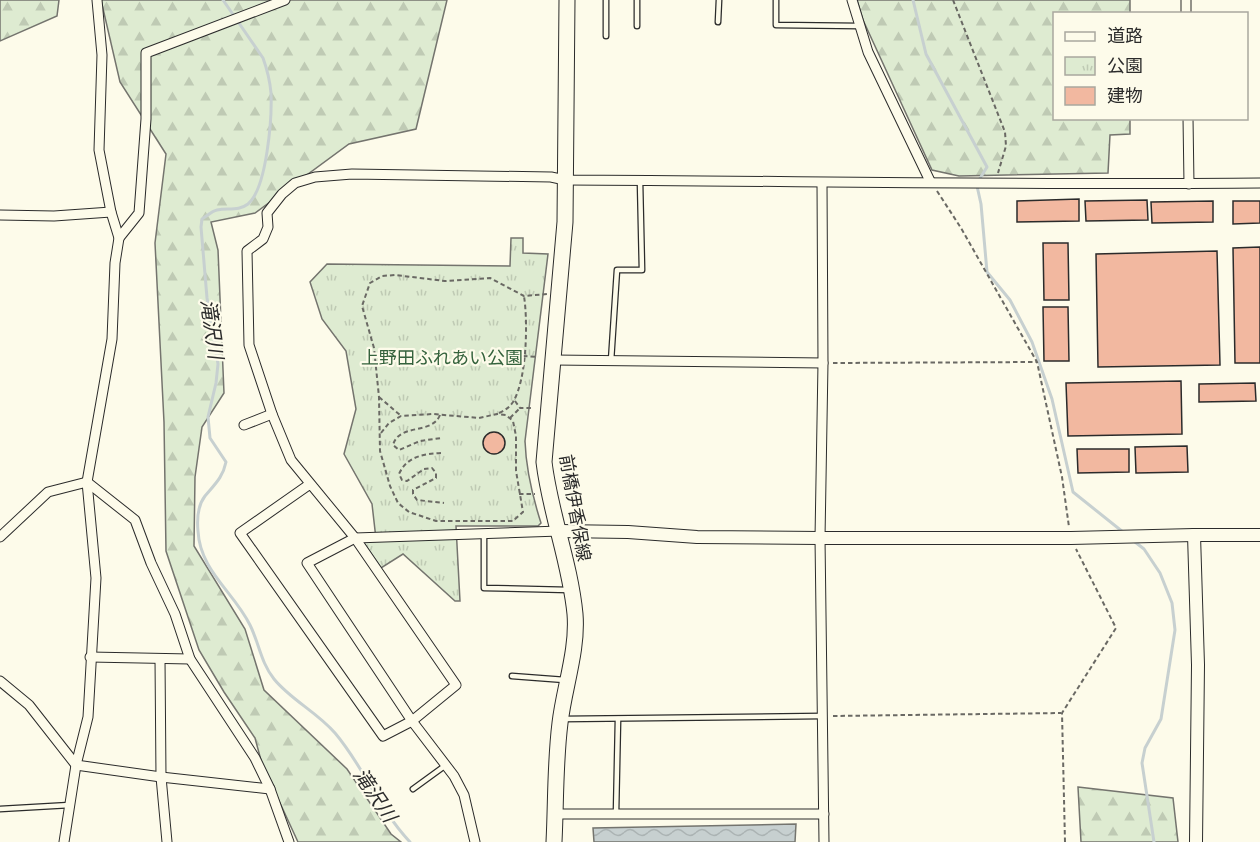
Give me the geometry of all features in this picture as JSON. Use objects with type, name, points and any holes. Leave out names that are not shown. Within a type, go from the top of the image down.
[{"type":"main road","name":"前橋伊香保線","points":[[554,842],[556,759],[560,720],[574,640],[575,615],[560,531],[547,483],[544,462],[546,359],[564,222],[567,0]]},
{"type":"street","points":[[64,842],[76,765],[88,717],[96,578],[87,482],[112,339],[115,263],[119,238],[111,212],[99,150],[102,55],[97,0]]},
{"type":"street","points":[[119,238],[139,213],[146,119],[146,53],[285,0]]},
{"type":"street","points":[[852,0],[868,52],[930,181]]},
{"type":"street","points":[[1188,120],[1189,184]]},
{"type":"street","points":[[310,484],[240,533],[383,736],[412,721],[456,685],[355,538],[291,460],[272,414],[249,345],[247,251],[263,239],[268,227],[267,213],[282,194],[295,183],[315,177],[352,174],[551,177],[566,180],[822,183],[930,181],[1260,183]]},
{"type":"street","points":[[822,183],[823,363],[820,538],[824,842]]},
{"type":"street","points":[[0,215],[54,216],[111,212]]},
{"type":"street","points":[[546,359],[823,363]]},
{"type":"street","points":[[244,425],[272,414]]},
{"type":"street","points":[[0,537],[48,492],[87,482]]},
{"type":"street","points":[[87,482],[135,520],[190,659],[255,758],[270,789],[289,842]]},
{"type":"street","points":[[475,842],[464,795],[446,765],[412,721],[307,563],[355,538],[560,531],[628,532],[697,537],[820,538],[1260,535]]},
{"type":"street","points":[[1194,535],[1198,665],[1196,842]]},
{"type":"street","points":[[90,657],[190,659]]},
{"type":"street","points":[[160,659],[161,777],[167,842]]},
{"type":"street","points":[[0,681],[29,705],[76,765],[270,789]]},
{"type":"street","points":[[555,814],[824,814]]},
{"type":"lane","points":[[606,0],[606,36]]},
{"type":"lane","points":[[637,0],[637,26]]},
{"type":"lane","points":[[718,22],[719,0]]},
{"type":"lane","points":[[776,0],[776,25],[860,26]]},
{"type":"lane","points":[[611,361],[617,270],[642,270],[640,180]]},
{"type":"lane","points":[[484,532],[484,588],[570,590]]},
{"type":"lane","points":[[512,676],[567,680]]},
{"type":"lane","points":[[560,720],[824,716]]},
{"type":"lane","points":[[616,814],[618,719]]},
{"type":"lane","points":[[413,789],[446,765]]},
{"type":"lane","points":[[0,809],[70,805]]},
{"type":"path","points":[[953,0],[1005,132],[1006,146],[996,182]]},
{"type":"path","points":[[930,181],[961,228],[1037,362],[1062,477],[1071,538],[1116,628],[1062,713],[1065,842]]},
{"type":"path","points":[[497,414],[506,415],[513,421],[516,436],[516,471],[523,512],[513,521],[436,521],[409,512],[398,502],[390,486],[380,451],[380,397],[374,348],[362,306],[370,283],[382,276],[395,275],[438,281],[490,278],[524,296],[547,294]]},
{"type":"path","points":[[381,433],[389,423],[401,416],[440,415],[479,418],[497,414],[508,408],[519,386],[526,319],[524,296]]},
{"type":"path","points":[[523,356],[546,359]]},
{"type":"path","points":[[823,363],[1037,362]]},
{"type":"path","points":[[380,397],[390,409],[401,416]]},
{"type":"path","points":[[514,400],[520,408]]},
{"type":"path","points":[[510,418],[520,408],[533,408]]},
{"type":"path","points":[[440,415],[438,421],[432,426],[409,431],[397,438],[393,446],[399,450],[420,441],[441,438]]},
{"type":"path","points":[[441,453],[417,456],[406,463],[399,474],[402,480],[407,481],[424,469],[432,468],[436,473],[436,478],[413,490],[413,494],[417,500],[444,503]]},
{"type":"path","points":[[519,494],[535,494]]},
{"type":"path","points":[[824,716],[1062,713]]},
{"type":"green space","points":[[0,0],[59,0],[57,16],[0,41]]},
{"type":"green space","points":[[101,0],[447,0],[416,129],[349,144],[255,213],[211,222],[218,250],[224,393],[202,427],[195,477],[194,546],[245,629],[264,690],[347,769],[391,834],[401,842],[298,842],[262,764],[255,738],[199,650],[166,551],[164,422],[155,243],[166,154],[120,82]]},
{"type":"green space","points":[[857,0],[1130,0],[1130,12],[1053,12],[1053,120],[1130,120],[1130,134],[1110,135],[1108,173],[959,176],[932,170],[863,20]]},
{"type":"green space","name":"上野田ふれあい公園","points":[[511,238],[523,238],[523,253],[548,254],[525,441],[530,482],[541,523],[538,526],[456,526],[460,601],[455,601],[403,554],[381,568],[363,542],[376,539],[372,504],[344,454],[356,409],[346,351],[322,319],[310,282],[327,264],[510,266]]},
{"type":"green space","points":[[1078,787],[1173,798],[1178,842],[1081,842]]},
{"type":"water","points":[[796,824],[795,842],[594,842],[593,828]]},
{"type":"building","points":[[1079,199],[1079,221],[1017,222],[1017,201]]},
{"type":"building","points":[[1147,200],[1148,220],[1086,221],[1085,201]]},
{"type":"building","points":[[1213,201],[1213,222],[1152,223],[1151,202]]},
{"type":"building","points":[[1233,201],[1260,201],[1260,223],[1233,224]]},
{"type":"building","points":[[1043,243],[1068,243],[1069,300],[1044,300]]},
{"type":"building","points":[[1260,247],[1260,363],[1235,363],[1233,248]]},
{"type":"building","points":[[1217,251],[1220,365],[1098,367],[1096,254]]},
{"type":"building","points":[[1043,307],[1068,307],[1069,361],[1044,361]]},
{"type":"building","points":[[1181,381],[1182,434],[1068,436],[1066,383]]},
{"type":"building","points":[[1255,383],[1256,401],[1199,402],[1199,384]]},
{"type":"building","points":[[494,432],[502,435],[505,443],[502,451],[494,454],[486,451],[483,443],[486,435]]},
{"type":"building","points":[[1187,446],[1188,472],[1136,473],[1135,447]]},
{"type":"building","points":[[1077,449],[1129,449],[1129,472],[1078,473]]},
{"type":"waterway","name":"滝沢川","points":[[223,0],[263,58],[271,89],[271,104],[267,152],[260,183],[254,196],[245,206],[221,209],[202,219],[207,298],[218,364],[208,417],[210,438],[226,462],[221,476],[205,496],[198,513],[200,545],[211,570],[250,625],[263,660],[274,679],[335,733],[389,815],[410,842]]},
{"type":"waterway","points":[[913,0],[926,54],[987,167],[979,180]]},
{"type":"waterway","points":[[977,186],[981,204],[987,272],[1010,300],[1032,342],[1052,399],[1073,492],[1123,532]]},
{"type":"waterway","points":[[1135,542],[1144,549],[1160,573],[1172,603],[1175,630],[1161,719],[1145,748],[1142,763],[1154,842]]}]
